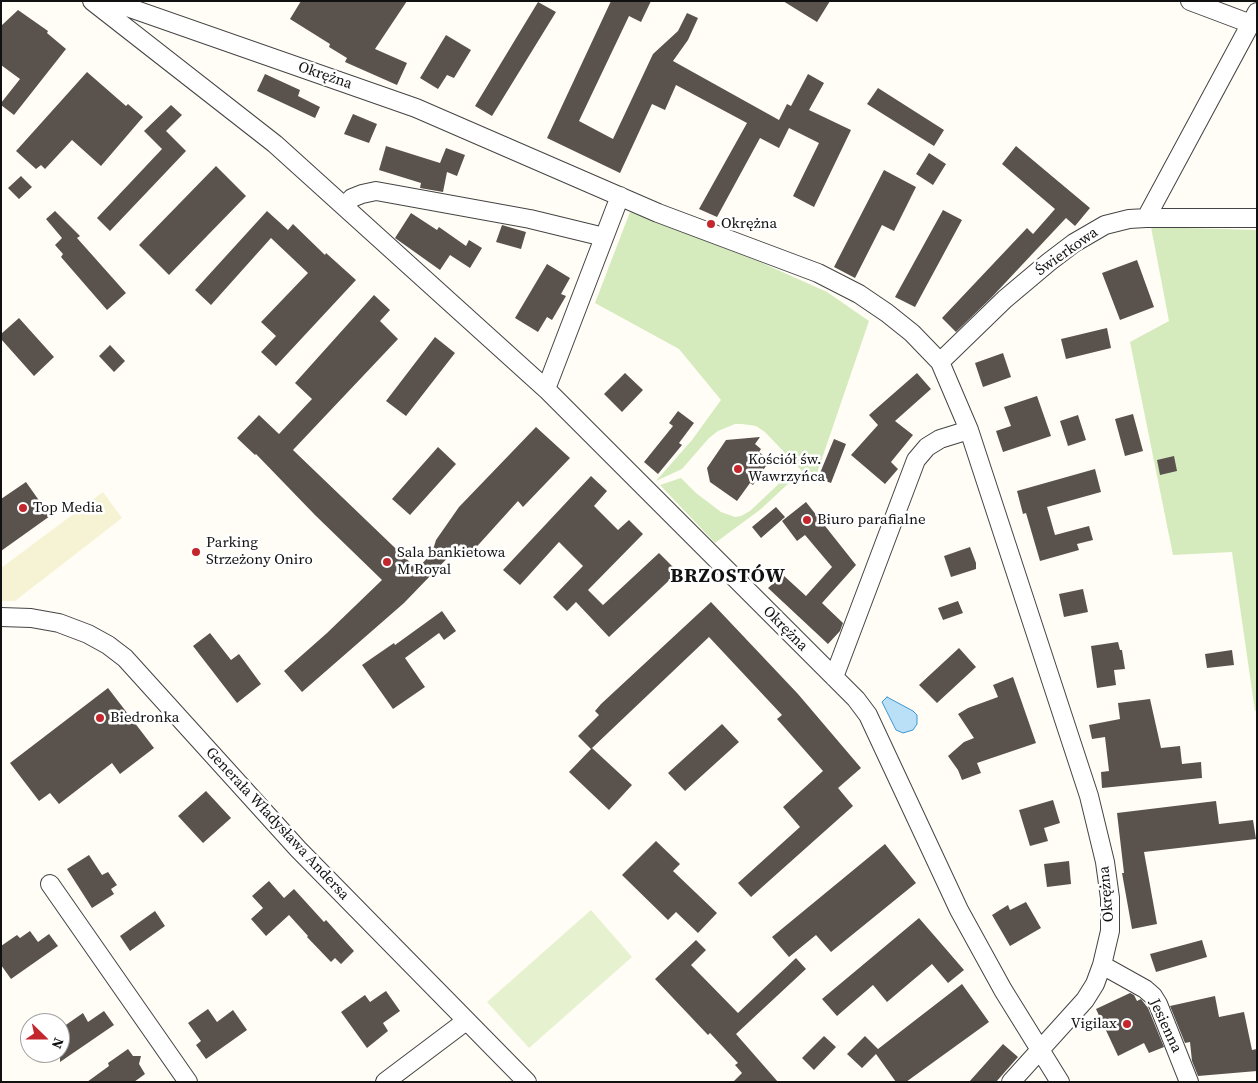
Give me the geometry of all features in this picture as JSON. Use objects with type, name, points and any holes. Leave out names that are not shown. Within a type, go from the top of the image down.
[{"type":"street","name":"Okrężna","points":[[92,1],[275,144],[546,389],[856,699],[868,715],[959,910],[1003,990],[1040,1049],[1085,1000],[1095,984],[1102,965],[1110,931],[1110,898],[1105,862],[1089,796],[969,430],[940,362],[912,333],[859,294],[818,273],[665,215],[416,108],[110,1]]},
{"type":"street","points":[[1146,218],[1254,18],[1190,1]]},
{"type":"street","points":[[345,206],[357,196],[376,191],[530,219],[604,237]]},
{"type":"street","points":[[546,389],[620,196]]},
{"type":"street","name":"Świerkowa","points":[[940,362],[1005,299],[1049,262],[1074,243],[1105,225],[1129,219],[1146,218],[1257,218]]},
{"type":"street","points":[[834,677],[916,460],[927,446],[940,439],[969,430]]},
{"type":"street","name":"Generała Władysława Andersa","points":[[1,617],[31,618],[60,623],[88,634],[108,645],[125,658],[298,849],[526,1082]]},
{"type":"street","points":[[50,884],[182,1080]]},
{"type":"street","name":"Jesienna","points":[[1102,965],[1145,989],[1153,996],[1190,1082]]},
{"type":"street","points":[[384,1082],[466,1021]]},
{"type":"street","points":[[1011,1082],[1040,1049],[1060,1082]]},
{"type":"shaded area","points":[[103,492],[122,518],[15,601],[1,601],[1,568]]},
{"type":"green space","points":[[630,212],[760,262],[827,292],[869,321],[816,476],[806,468],[802,471],[765,432],[756,426],[735,424],[718,431],[709,438],[682,469],[656,481],[692,440],[721,400],[679,349],[595,303]]},
{"type":"green space","points":[[1151,227],[1257,230],[1257,710],[1255,711],[1232,552],[1173,555],[1130,342],[1169,321]]},
{"type":"green space","points":[[681,478],[696,493],[721,512],[735,517],[750,511],[785,478],[790,482],[761,509],[715,543],[660,485]]},
{"type":"green space","points":[[591,910],[632,957],[529,1048],[487,1002]]},
{"type":"water","points":[[887,697],[917,715],[917,724],[913,730],[903,733],[896,730],[882,702]]},
{"type":"building","points":[[301,1],[407,1],[375,49],[407,63],[397,85],[345,62],[347,58],[329,47],[330,44],[290,19]]},
{"type":"building","points":[[611,1],[651,1],[641,22],[629,16],[579,121],[613,139],[653,54],[678,31],[687,13],[698,18],[688,40],[673,61],[779,120],[787,104],[791,106],[808,74],[824,83],[809,110],[851,130],[814,207],[793,196],[819,143],[789,128],[779,148],[760,138],[717,217],[699,209],[747,123],[676,85],[665,110],[652,104],[620,173],[547,138]]},
{"type":"building","points":[[783,1],[830,1],[817,22]]},
{"type":"building","points":[[538,2],[556,12],[492,116],[475,106]]},
{"type":"building","points":[[18,10],[48,31],[47,33],[66,49],[14,115],[1,105],[20,79],[1,65],[1,26]]},
{"type":"building","points":[[446,35],[471,50],[454,78],[447,75],[438,89],[420,78]]},
{"type":"building","points":[[87,72],[126,106],[128,104],[143,117],[101,166],[72,140],[45,169],[41,165],[36,169],[16,151]]},
{"type":"building","points":[[265,74],[300,90],[298,96],[320,107],[315,118],[257,91]]},
{"type":"building","points":[[878,88],[944,130],[934,146],[867,104]]},
{"type":"building","points":[[171,105],[182,115],[166,131],[186,151],[110,231],[97,218],[162,149],[144,131]]},
{"type":"building","points":[[353,114],[377,124],[369,143],[344,134]]},
{"type":"building","points":[[386,146],[440,163],[446,148],[465,155],[457,176],[447,172],[443,192],[420,188],[421,183],[379,170]]},
{"type":"building","points":[[1016,146],[1090,208],[1075,226],[1066,218],[991,298],[956,332],[942,318],[1027,228],[1033,234],[1055,209],[1002,164]]},
{"type":"building","points":[[929,153],[946,164],[933,185],[916,174]]},
{"type":"building","points":[[216,166],[246,196],[169,275],[139,245]]},
{"type":"building","points":[[884,170],[916,187],[894,231],[882,225],[855,278],[834,267]]},
{"type":"building","points":[[21,176],[32,187],[19,199],[8,188]]},
{"type":"building","points":[[943,210],[962,220],[915,307],[895,297]]},
{"type":"building","points":[[55,211],[80,236],[77,238],[126,293],[107,310],[61,257],[63,254],[55,245],[62,238],[46,219]]},
{"type":"building","points":[[267,211],[288,230],[293,224],[325,255],[326,253],[356,280],[276,366],[261,352],[276,336],[261,322],[308,273],[271,238],[211,305],[195,290]]},
{"type":"building","points":[[411,213],[437,230],[439,227],[466,246],[469,240],[482,248],[470,268],[450,255],[440,270],[395,238]]},
{"type":"building","points":[[502,225],[526,232],[521,249],[496,242]]},
{"type":"building","points":[[1137,260],[1154,307],[1120,320],[1102,273]]},
{"type":"building","points":[[547,264],[570,278],[561,294],[566,296],[552,320],[547,317],[538,332],[515,318]]},
{"type":"building","points":[[374,295],[390,310],[380,321],[398,339],[293,450],[417,569],[432,553],[436,540],[459,507],[536,427],[570,458],[523,507],[518,501],[471,553],[461,544],[404,603],[302,692],[284,671],[382,580],[256,454],[237,438],[259,415],[279,434],[312,399],[295,383]]},
{"type":"building","points":[[19,318],[54,357],[34,376],[1,339],[1,334]]},
{"type":"building","points":[[1107,328],[1111,348],[1066,359],[1061,339]]},
{"type":"building","points":[[435,337],[455,353],[406,416],[386,401]]},
{"type":"building","points":[[110,345],[125,361],[114,372],[99,356]]},
{"type":"building","points":[[1003,353],[1011,377],[983,387],[975,363]]},
{"type":"building","points":[[625,373],[643,390],[622,412],[604,394]]},
{"type":"building","points":[[917,373],[931,389],[895,421],[913,435],[891,462],[898,469],[885,484],[851,455],[878,425],[869,415]]},
{"type":"building","points":[[1037,396],[1051,436],[1003,452],[996,431],[1011,426],[1004,407]]},
{"type":"building","points":[[678,411],[694,423],[679,443],[682,445],[658,474],[644,462],[673,426],[669,423]]},
{"type":"building","points":[[1133,414],[1143,451],[1125,456],[1115,419]]},
{"type":"building","points":[[1078,415],[1086,440],[1068,446],[1060,421]]},
{"type":"building","name":"Kościół św. Wawrzyńca","points":[[760,437],[755,444],[761,449],[759,452],[768,459],[766,462],[768,463],[753,485],[750,483],[737,501],[710,482],[707,468],[726,440]]},
{"type":"building","points":[[834,439],[846,444],[831,483],[818,478]]},
{"type":"building","points":[[438,447],[456,464],[410,515],[392,499]]},
{"type":"building","points":[[1174,456],[1177,471],[1160,475],[1157,460]]},
{"type":"building","points":[[1095,469],[1101,492],[1047,507],[1055,535],[1089,526],[1093,540],[1077,544],[1079,550],[1040,561],[1026,513],[1023,514],[1017,491]]},
{"type":"building","points":[[591,476],[607,491],[594,506],[618,530],[629,520],[643,534],[588,590],[603,605],[659,553],[678,572],[609,637],[576,602],[567,611],[553,597],[583,566],[559,542],[520,585],[503,570]]},
{"type":"building","name":"Top Media","points":[[26,482],[50,516],[1,551],[1,499]]},
{"type":"building","points":[[806,502],[856,565],[822,603],[843,623],[840,631],[828,644],[768,588],[783,575],[806,596],[832,567],[805,535],[797,541],[782,521]]},
{"type":"building","points":[[776,507],[785,517],[761,538],[752,527]]},
{"type":"building","points":[[970,547],[976,563],[976,569],[951,577],[944,556]]},
{"type":"building","points":[[1083,589],[1088,612],[1064,617],[1059,594]]},
{"type":"building","points":[[958,601],[963,613],[943,620],[938,608]]},
{"type":"building","points":[[711,602],[798,694],[861,768],[838,788],[853,806],[751,897],[738,883],[800,827],[783,807],[823,771],[777,719],[782,715],[709,637],[591,749],[578,736],[599,715],[595,711],[601,704]]},
{"type":"building","points":[[442,611],[456,631],[444,640],[439,633],[405,658],[425,687],[393,709],[362,665],[394,643],[395,645]]},
{"type":"building","points":[[210,633],[231,660],[239,654],[261,684],[237,703],[193,646]]},
{"type":"building","points":[[1118,642],[1120,650],[1122,650],[1125,669],[1114,670],[1116,685],[1097,688],[1091,646]]},
{"type":"building","points":[[959,648],[976,667],[937,703],[919,685]]},
{"type":"building","points":[[1232,650],[1234,665],[1207,668],[1205,654]]},
{"type":"building","points":[[1013,677],[1036,743],[977,763],[981,773],[962,780],[958,770],[948,756],[964,742],[974,738],[958,714],[968,708],[998,697],[993,685]]},
{"type":"building","name":"Biedronka","points":[[108,688],[154,748],[120,774],[112,763],[59,804],[50,793],[39,801],[10,763]]},
{"type":"building","points":[[1150,699],[1161,748],[1180,746],[1182,764],[1201,762],[1202,778],[1102,788],[1101,772],[1109,771],[1105,737],[1092,739],[1089,725],[1120,719],[1118,703]]},
{"type":"building","points":[[722,724],[739,742],[685,791],[668,773]]},
{"type":"building","points":[[592,748],[632,785],[609,810],[569,772]]},
{"type":"building","points":[[206,791],[231,818],[203,843],[178,816]]},
{"type":"building","points":[[1053,800],[1060,823],[1044,828],[1048,841],[1030,846],[1019,810]]},
{"type":"building","points":[[1216,801],[1219,824],[1253,820],[1256,839],[1144,852],[1157,924],[1132,929],[1122,873],[1124,873],[1117,813]]},
{"type":"building","points":[[656,841],[680,864],[673,871],[717,913],[698,933],[676,912],[668,920],[622,875]]},
{"type":"building","points":[[885,844],[916,883],[831,952],[816,935],[789,957],[772,937]]},
{"type":"building","points":[[89,855],[102,875],[108,872],[117,885],[111,889],[114,894],[92,908],[67,869]]},
{"type":"building","points":[[1069,861],[1071,884],[1047,887],[1044,864]]},
{"type":"building","points":[[269,881],[284,898],[294,889],[354,951],[341,964],[335,958],[331,962],[289,915],[266,936],[251,919],[263,908],[252,896]]},
{"type":"building","points":[[1026,902],[1041,928],[1010,946],[992,915],[1008,905],[1010,910]]},
{"type":"building","points":[[155,911],[165,926],[130,951],[120,936]]},
{"type":"building","points":[[919,918],[964,970],[948,983],[932,964],[887,1002],[873,985],[837,1016],[822,999]]},
{"type":"building","points":[[30,931],[38,942],[49,934],[58,946],[11,979],[1,965],[1,946],[17,935],[20,938]]},
{"type":"building","points":[[696,940],[706,950],[691,965],[738,1013],[796,958],[806,969],[736,1034],[778,1082],[733,1082],[742,1073],[735,1065],[738,1063],[710,1033],[708,1035],[655,979]]},
{"type":"building","points":[[1202,940],[1207,957],[1156,972],[1150,954]]},
{"type":"building","points":[[962,984],[989,1022],[906,1082],[896,1082],[876,1054],[862,1068],[847,1054],[865,1036],[878,1049]]},
{"type":"building","points":[[386,991],[400,1011],[383,1023],[388,1031],[367,1048],[341,1012],[365,995],[370,1002]]},
{"type":"building","points":[[1130,993],[1134,995],[1137,1001],[1141,999],[1148,1008],[1164,1047],[1149,1053],[1144,1043],[1118,1056],[1096,1009]]},
{"type":"building","points":[[1215,996],[1219,1017],[1244,1012],[1252,1050],[1257,1049],[1257,1071],[1198,1076],[1192,1061],[1190,1042],[1185,1043],[1170,1006]]},
{"type":"building","points":[[208,1009],[217,1022],[233,1010],[247,1030],[206,1059],[196,1045],[201,1041],[188,1023]]},
{"type":"building","points":[[104,1011],[114,1025],[70,1055],[70,1022],[83,1013],[88,1022]]},
{"type":"building","points":[[824,1036],[836,1047],[814,1070],[802,1058]]},
{"type":"building","points":[[1003,1044],[1018,1057],[996,1082],[969,1082]]},
{"type":"building","points":[[128,1049],[133,1056],[141,1056],[139,1064],[145,1074],[134,1082],[87,1082],[109,1066],[108,1063]]},
{"type":"place","name":"Okrężna","points":[[711,224]]},
{"type":"place","name":"Kościół św. Wawrzyńca","points":[[738,469]]},
{"type":"place","name":"Top Media","points":[[23,508]]},
{"type":"place","name":"Biuro parafialne","points":[[807,520]]},
{"type":"place","name":"Parking Strzeżony Oniro","points":[[196,552]]},
{"type":"place","name":"Sala bankietowa M Royal","points":[[387,562]]},
{"type":"place","name":"Biedronka","points":[[100,718]]},
{"type":"place","name":"Vigilax","points":[[1127,1024]]},
{"type":"district","name":"BRZOSTÓW","points":[[728,577]]}]
